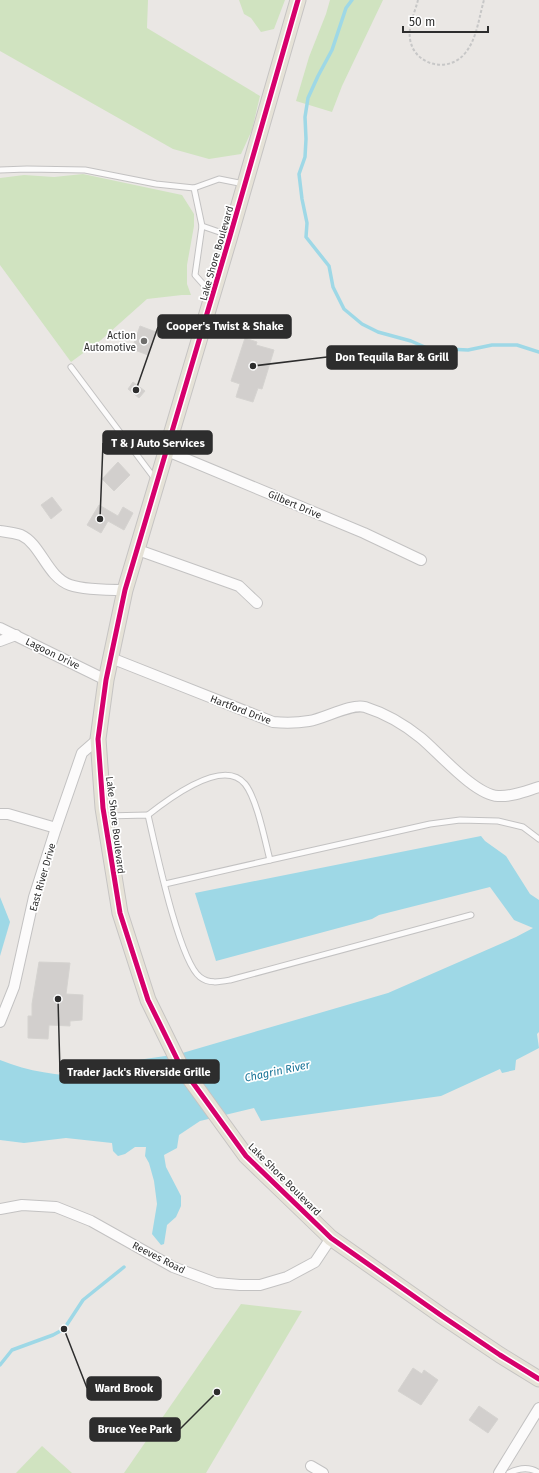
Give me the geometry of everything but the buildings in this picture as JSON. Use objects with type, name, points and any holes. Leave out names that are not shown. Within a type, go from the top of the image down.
[{"type":"main road","name":"Lake Shore Boulevard","points":[[298,0],[158,483],[125,590],[106,680],[98,739],[104,817],[120,913],[148,1000],[180,1065],[246,1156],[331,1238],[442,1316],[539,1379]]},
{"type":"street","name":"Gilbert Drive","points":[[167,451],[364,533],[422,560]]},
{"type":"street","points":[[0,531],[22,536],[34,546],[51,570],[59,578],[70,585],[125,590]]},
{"type":"street","points":[[138,550],[239,586],[256,603]]},
{"type":"street","points":[[0,628],[16,635]]},
{"type":"street","name":"Lagoon Drive","points":[[0,641],[16,635],[106,680]]},
{"type":"street","name":"Hartford Drive","points":[[111,658],[273,722],[292,723],[310,721],[348,708],[363,706],[393,719],[420,737],[474,787],[497,796],[517,794],[539,787]]},
{"type":"street","name":"East River Drive","points":[[0,1022],[14,987],[34,897],[56,828],[82,753],[98,739]]},
{"type":"street","points":[[0,814],[8,814],[56,828]]},
{"type":"street","name":"Reeves Road","points":[[0,1209],[22,1205],[56,1208],[91,1221],[173,1267],[216,1283],[240,1286],[260,1285],[287,1277],[315,1262],[331,1238]]},
{"type":"street","points":[[500,1473],[539,1408]]},
{"type":"street","points":[[311,1466],[324,1473]]},
{"type":"lane","points":[[0,170],[85,170],[156,184],[194,188],[219,179],[245,184]]},
{"type":"lane","points":[[194,188],[202,226],[195,275],[213,295]]},
{"type":"lane","points":[[202,226],[230,236]]},
{"type":"lane","points":[[71,367],[158,483]]},
{"type":"lane","points":[[104,817],[148,814],[168,799],[194,783],[216,777],[231,776],[245,783],[253,798],[270,860]]},
{"type":"lane","points":[[148,814],[165,884],[186,956],[199,976],[206,981],[215,982],[230,980],[471,915]]},
{"type":"lane","points":[[165,884],[430,824],[460,820],[498,821],[523,827],[539,839]]},
{"type":"lane","points":[[509,1473],[517,1469],[526,1468],[539,1473]]},
{"type":"path","points":[[418,0],[411,26],[410,40],[415,52],[420,57],[430,64],[438,65],[454,63],[466,53],[473,38],[484,0]]},
{"type":"green space","points":[[0,0],[148,0],[147,28],[260,96],[252,130],[241,154],[209,159],[173,149],[0,51]]},
{"type":"green space","points":[[239,0],[285,0],[274,29],[261,32],[251,18],[244,14]]},
{"type":"green space","points":[[330,0],[383,0],[342,86],[332,112],[296,101],[309,57]]},
{"type":"green space","points":[[83,174],[182,195],[194,214],[194,226],[187,265],[187,284],[191,295],[147,299],[101,340],[71,362],[0,265],[0,178],[24,175],[54,177]]},
{"type":"green space","points":[[241,1304],[302,1311],[206,1473],[124,1473]]},
{"type":"green space","points":[[42,1446],[72,1473],[16,1473]]},
{"type":"water","name":"Chagrin River","points":[[481,836],[485,841],[506,856],[530,894],[539,900],[539,1032],[537,1034],[539,1048],[516,1060],[515,1070],[502,1073],[500,1069],[441,1096],[261,1121],[254,1108],[200,1121],[179,1135],[177,1148],[164,1155],[166,1167],[181,1196],[181,1206],[176,1217],[167,1225],[164,1244],[161,1245],[152,1234],[157,1204],[154,1181],[149,1163],[145,1156],[146,1147],[135,1147],[125,1154],[118,1156],[113,1151],[112,1143],[66,1138],[24,1143],[0,1140],[0,1060],[44,1072],[88,1077],[90,1067],[179,1054],[388,993],[516,937],[533,928],[514,920],[490,887],[379,915],[372,919],[216,961],[195,893]]},
{"type":"water","points":[[0,897],[10,922],[0,956]]},
{"type":"waterway","points":[[352,0],[346,8],[332,50],[308,98],[305,117],[305,157],[299,174],[307,223],[306,237],[329,266],[333,287],[344,309],[362,324],[378,332],[411,341],[427,348],[468,350],[492,345],[517,345],[539,352]]},
{"type":"waterway","points":[[0,1365],[12,1350],[53,1335],[64,1329],[83,1300],[124,1267]]},
{"type":"cycle path","points":[[298,0],[125,590],[106,680],[98,739],[103,808],[120,913],[148,1000],[180,1065],[246,1156],[331,1238],[442,1316],[539,1379]]},
{"type":"place","name":"Action Automotive","points":[[144,341]]},
{"type":"place","name":"Don Tequila Bar & Grill","points":[[253,366]]},
{"type":"place","name":"Cooper's Twist & Shake","points":[[136,390]]},
{"type":"place","name":"T & J Auto Services","points":[[100,519]]},
{"type":"place","name":"Trader Jack's Riverside Grille","points":[[58,999]]},
{"type":"place","name":"Ward Brook","points":[[64,1329]]},
{"type":"place","name":"Bruce Yee Park","points":[[217,1392]]}]
